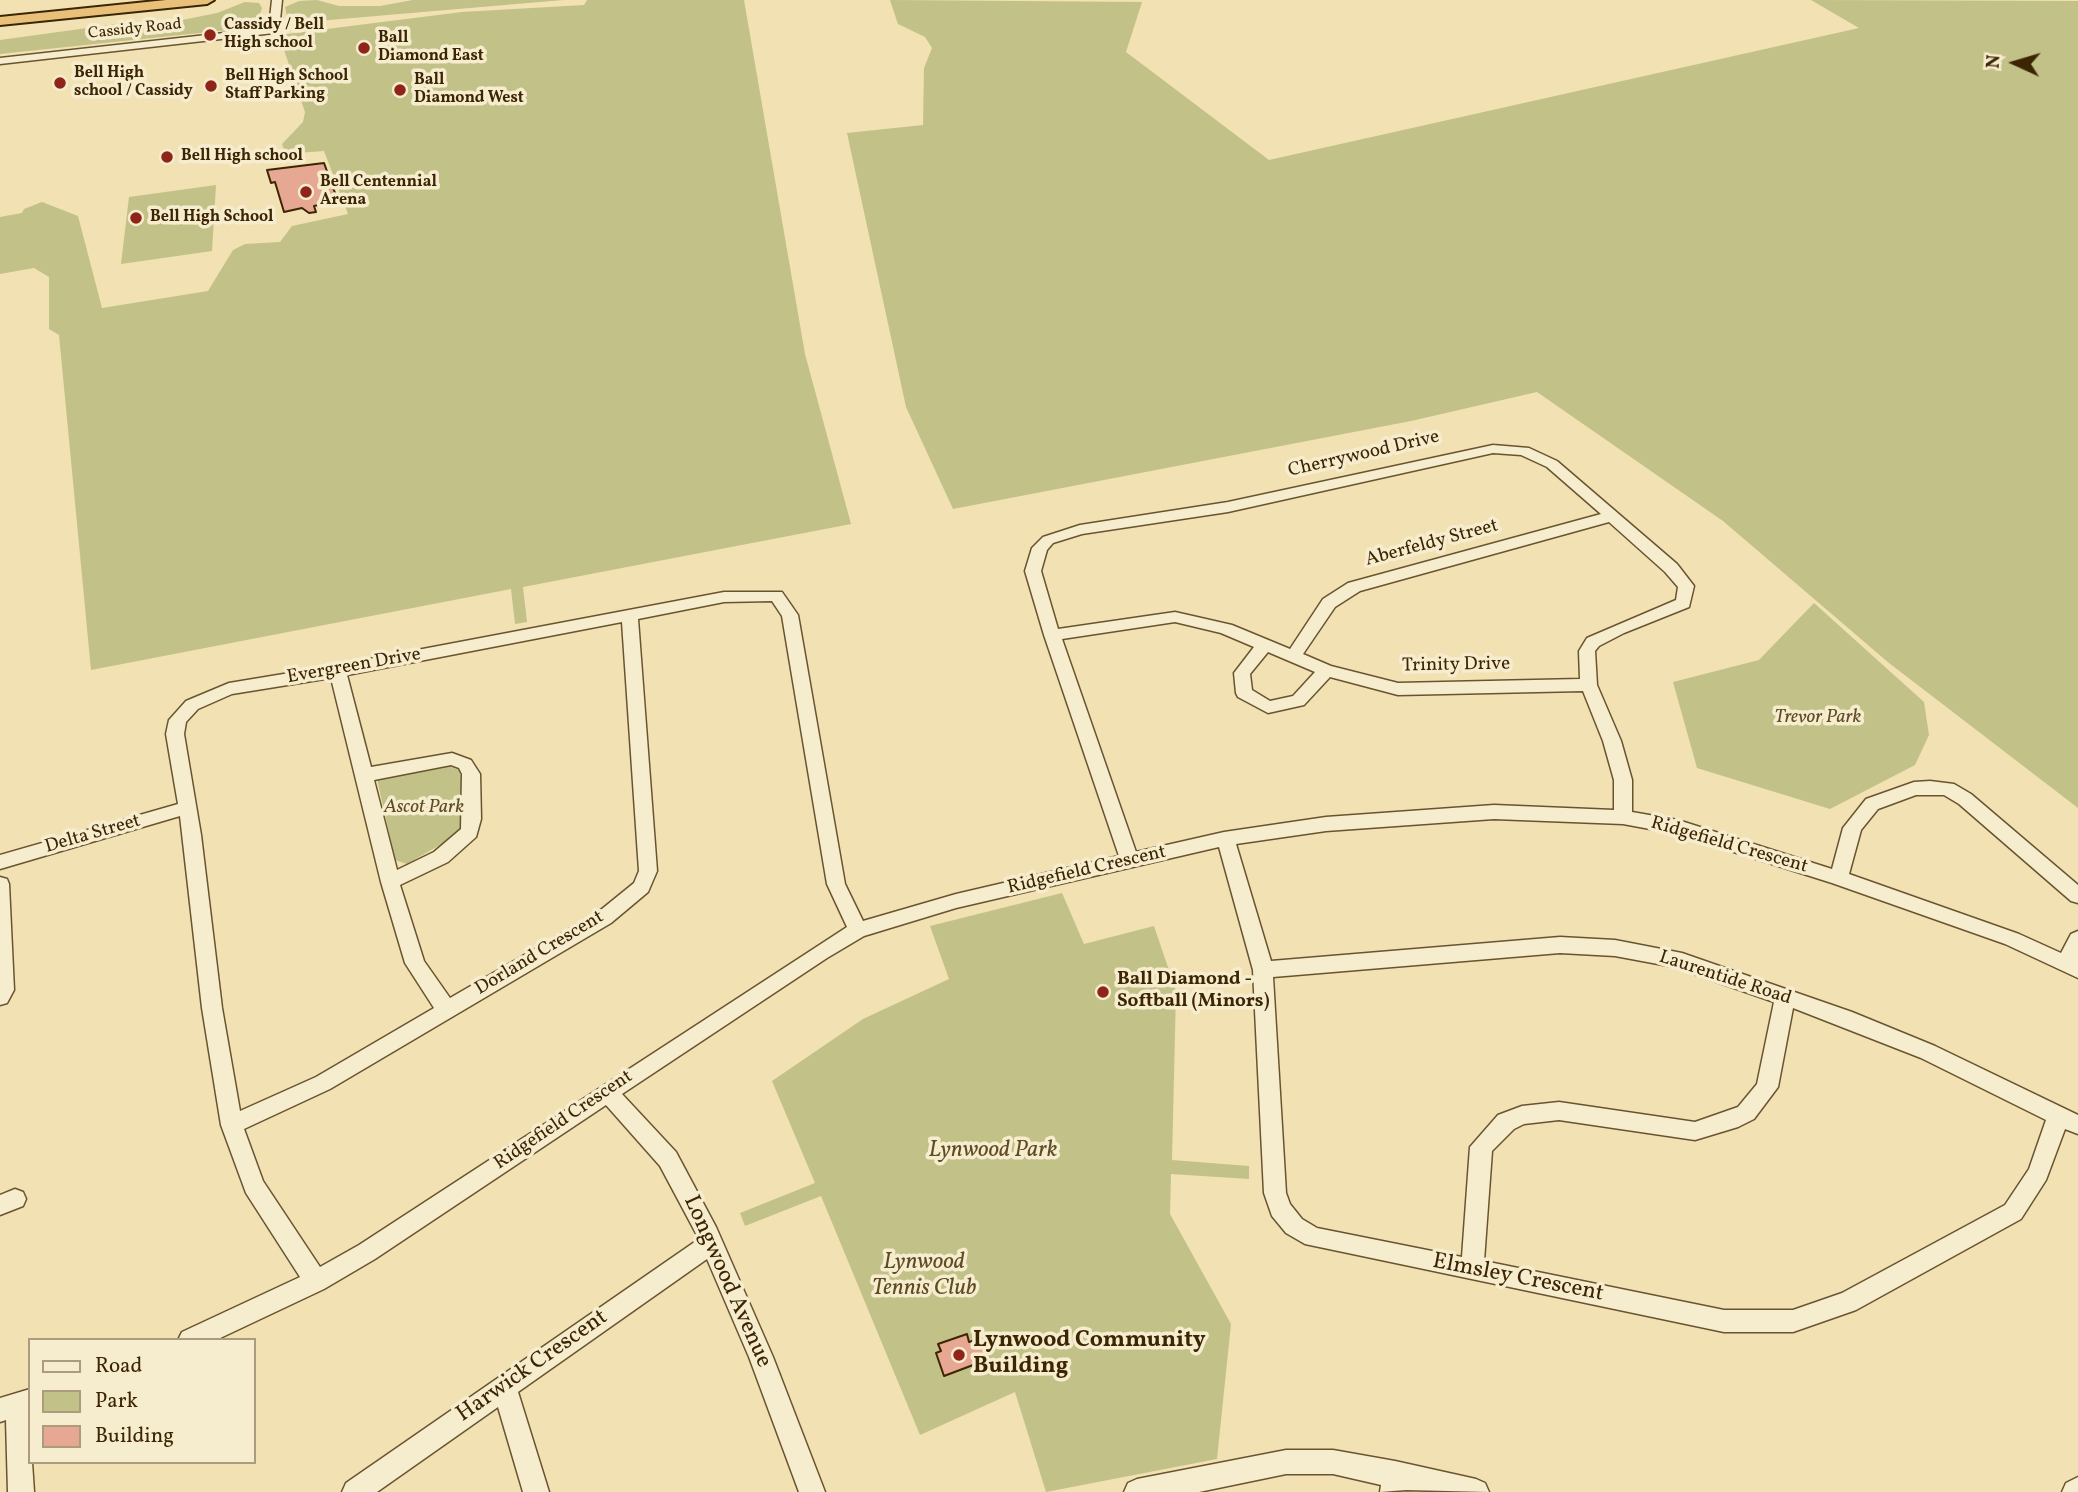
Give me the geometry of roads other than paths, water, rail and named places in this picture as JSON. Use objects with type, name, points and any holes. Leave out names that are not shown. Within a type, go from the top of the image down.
[{"type":"highway","points":[[0,12],[112,0]]},
{"type":"highway","points":[[0,22],[206,0]]},
{"type":"street","name":"Cassidy Road","points":[[0,61],[274,30],[277,2]]},
{"type":"street","name":"Cherrywood Drive","points":[[1130,861],[1052,635],[1033,571],[1040,548],[1048,540],[1080,530],[1228,507],[1460,454],[1506,449],[1532,454],[1552,464],[1671,568],[1686,586],[1683,603],[1593,642],[1587,651],[1589,685],[1612,741],[1623,780],[1623,817]]},
{"type":"street","name":"Aberfeldy Street","points":[[1294,656],[1329,603],[1354,587],[1612,516]]},
{"type":"street","name":"Evergreen Drive","points":[[316,1281],[254,1186],[232,1125],[212,1008],[175,734],[178,720],[191,705],[229,689],[631,617],[724,597],[776,596],[790,615],[836,884],[858,930]]},
{"type":"street","name":"Dorland Crescent","points":[[232,1125],[323,1083],[604,918],[641,887],[648,871],[631,617]]},
{"type":"street","name":"Trinity Drive","points":[[1052,635],[1175,617],[1226,629],[1326,670],[1398,689],[1589,685]]},
{"type":"street","points":[[1264,646],[1242,673],[1244,693],[1268,707],[1298,701],[1326,670]]},
{"type":"street","points":[[338,671],[390,882],[415,963],[446,1009]]},
{"type":"street","points":[[364,775],[453,759],[465,764],[471,774],[472,819],[469,832],[441,857],[390,882]]},
{"type":"street","points":[[1839,878],[1852,828],[1872,804],[1914,789],[1930,787],[1948,789],[1965,799],[2078,896]]},
{"type":"street","name":"Delta Street","points":[[0,862],[186,808]]},
{"type":"street","name":"Ridgefield Crescent","points":[[194,1338],[316,1281],[368,1252],[820,951],[858,930],[947,903],[1224,838],[1326,824],[1446,814],[1494,812],[1623,817],[1678,827],[1839,878],[2012,939],[2072,966]]},
{"type":"street","name":"Elmsley Crescent","points":[[1224,838],[1231,853],[1263,970],[1275,1193],[1280,1209],[1294,1227],[1313,1237],[1724,1321],[1793,1321],[1847,1302],[2013,1212],[2068,1121]]},
{"type":"street","points":[[0,884],[4,990],[0,997]]},
{"type":"street","points":[[2072,966],[2078,939]]},
{"type":"street","name":"Laurentide Road","points":[[1263,970],[1560,945],[1615,948],[1675,959],[1845,1018],[1928,1052],[2068,1121]]},
{"type":"street","points":[[1472,1270],[1481,1147],[1506,1122],[1522,1115],[1559,1111],[1695,1131],[1746,1113],[1766,1087],[1785,999]]},
{"type":"street","name":"Longwood Avenue","points":[[607,1092],[668,1159],[712,1243],[761,1357],[812,1492]]},
{"type":"street","name":"Harwick Crescent","points":[[355,1492],[712,1243]]},
{"type":"street","points":[[504,1386],[536,1492]]},
{"type":"street","points":[[16,1405],[21,1492]]},
{"type":"street","points":[[1137,1492],[1286,1462],[1333,1462],[1394,1483],[1476,1492]]},
{"type":"place","name":"Cassidy / Bell High school","points":[[210,35]]},
{"type":"place","name":"Ball Diamond East","points":[[364,48]]},
{"type":"place","name":"Bell High school / Cassidy","points":[[60,83]]},
{"type":"place","name":"Bell High School Staff Parking","points":[[211,86]]},
{"type":"place","name":"Ball Diamond West","points":[[400,90]]},
{"type":"place","name":"Bell High school","points":[[167,157]]},
{"type":"place","name":"Bell Centennial Arena","points":[[306,192]]},
{"type":"place","name":"Bell High School","points":[[136,218]]},
{"type":"place","name":"Ball Diamond - Softball (Minors)","points":[[1103,992]]},
{"type":"place","name":"Lynwood Community Building","points":[[959,1355]]},
{"type":"park label","name":"Trevor Park","points":[[1818,719]]},
{"type":"park label","name":"Ascot Park","points":[[424,809]]},
{"type":"park label","name":"Lynwood Park","points":[[993,1152]]},
{"type":"park label","name":"Lynwood Tennis Club","points":[[924,1277]]}]
